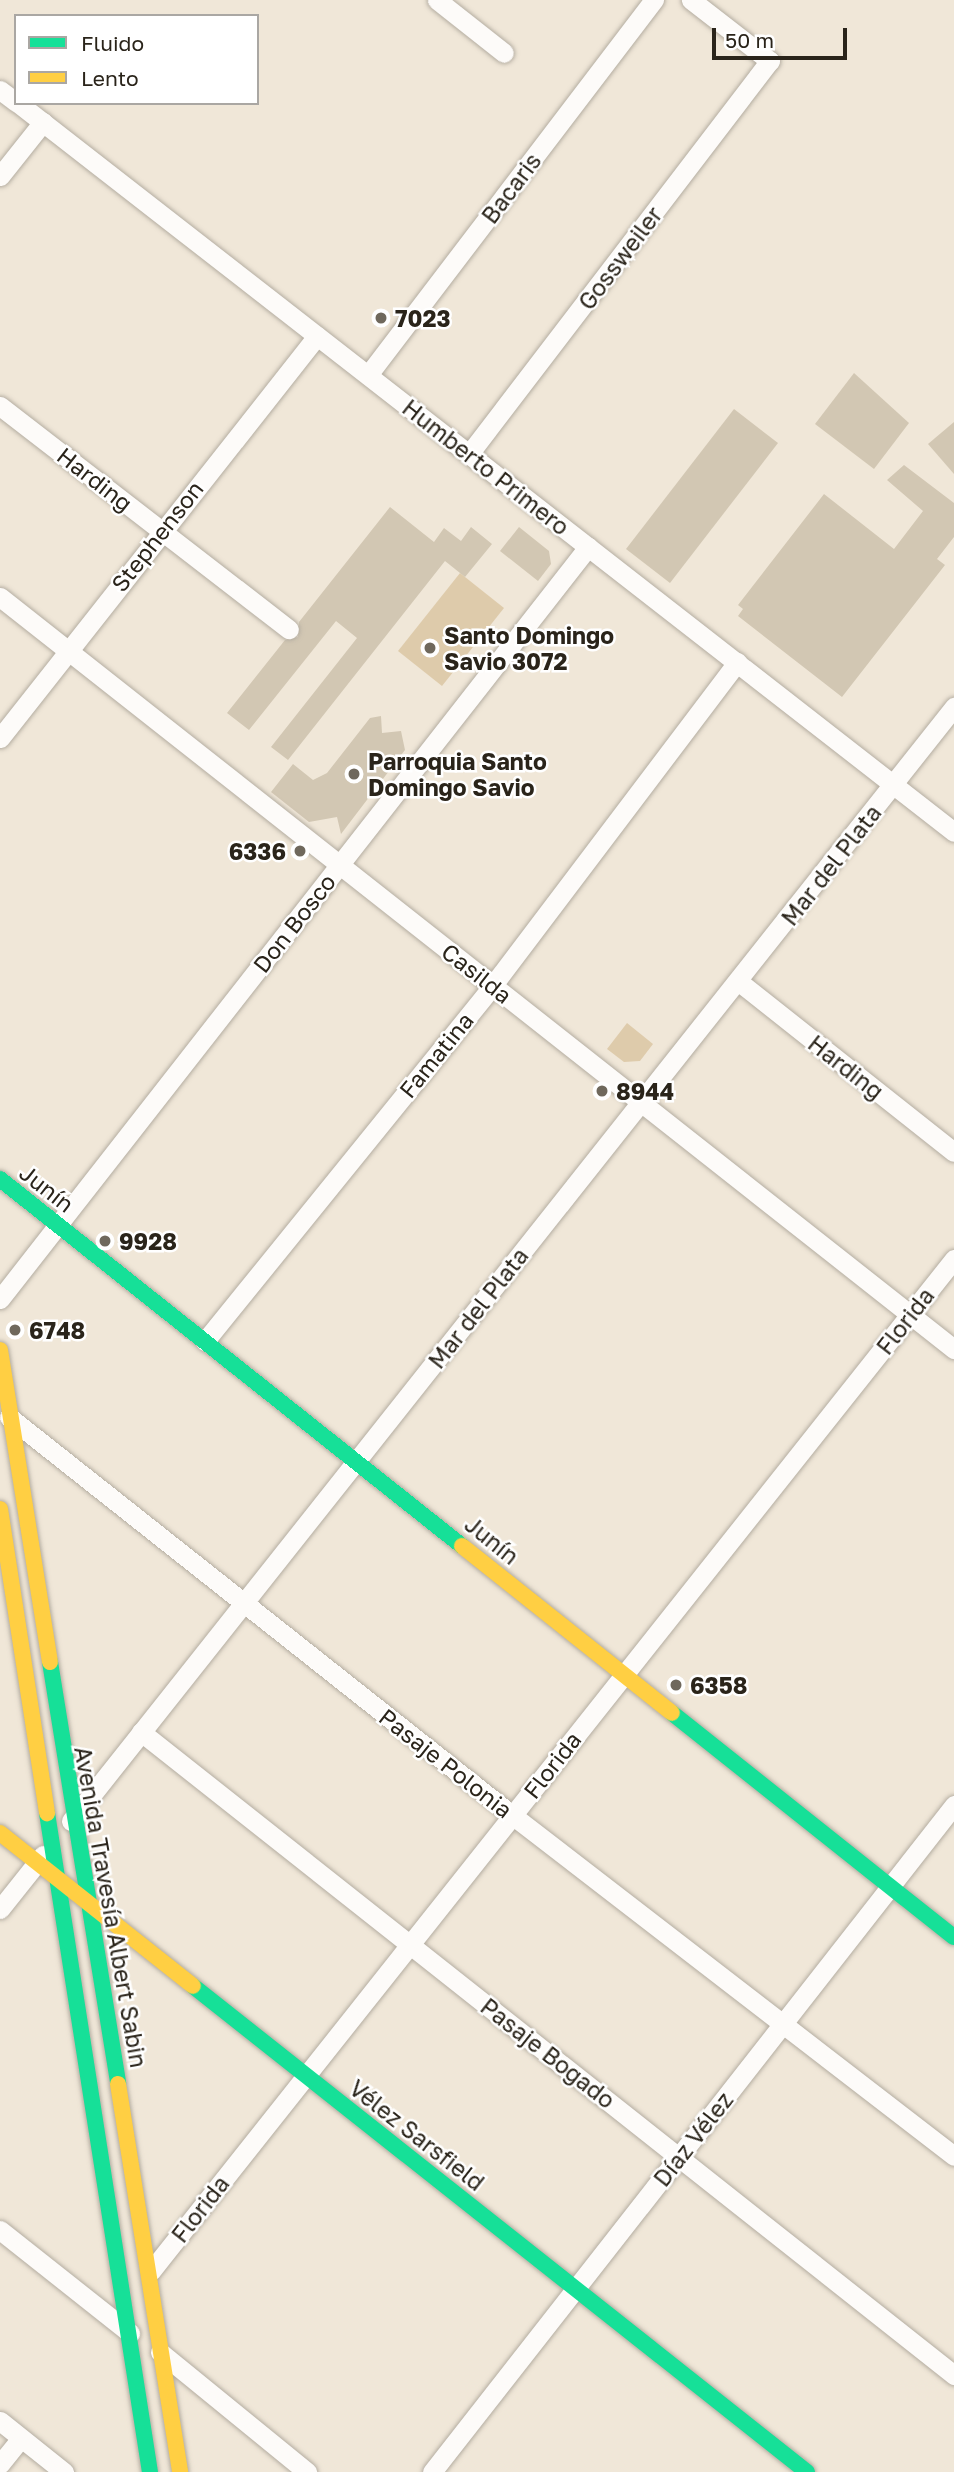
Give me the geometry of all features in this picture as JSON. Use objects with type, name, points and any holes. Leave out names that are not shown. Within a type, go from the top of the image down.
[{"type":"main road","name":"Junín","points":[[0,1180],[954,1937]]},
{"type":"main road","name":"Avenida Travesía Albert Sabin","points":[[0,1350],[8,1416],[72,1818],[150,2271],[180,2472]]},
{"type":"main road","name":"Avenida Travesía Albert Sabin","points":[[0,1509],[150,2472]]},
{"type":"main road","name":"Vélez Sarsfield","points":[[0,1833],[807,2472]]},
{"type":"street","points":[[437,0],[504,53]]},
{"type":"street","name":"Bacaris","points":[[368,375],[654,0]]},
{"type":"street","name":"Gossweiler","points":[[469,454],[770,61],[691,0]]},
{"type":"street","name":"Humberto Primero","points":[[21,105],[954,832]]},
{"type":"street","points":[[0,176],[43,122]]},
{"type":"street","name":"Stephenson","points":[[0,738],[317,336]]},
{"type":"street","name":"Harding","points":[[0,406],[289,629]]},
{"type":"street","name":"Don Bosco","points":[[0,1298],[588,547]]},
{"type":"street","name":"Casilda","points":[[0,597],[954,1349]]},
{"type":"street","name":"Famatina","points":[[205,1340],[493,985],[737,663]]},
{"type":"street","name":"Mar del Plata","points":[[0,1909],[954,707]]},
{"type":"street","name":"Harding","points":[[738,981],[954,1152]]},
{"type":"street","name":"Florida","points":[[150,2271],[954,1259]]},
{"type":"street","name":"Pasaje Polonia","points":[[8,1416],[512,1815],[784,2022],[954,2156]]},
{"type":"street","name":"Pasaje Bogado","points":[[141,1732],[954,2375]]},
{"type":"street","name":"Díaz Vélez","points":[[432,2472],[954,1805]]},
{"type":"street","points":[[0,2230],[130,2333]]},
{"type":"street","points":[[160,2352],[307,2472]]},
{"type":"street","points":[[0,2421],[64,2472]]},
{"type":"street","points":[[0,2464],[21,2438]]},
{"type":"shaded area","points":[[460,573],[504,608],[442,686],[398,651]]},
{"type":"shaded area","points":[[627,1023],[653,1044],[640,1061],[624,1062],[607,1049]]},
{"type":"building","points":[[854,373],[909,423],[874,469],[815,424]]},
{"type":"building","points":[[734,409],[778,443],[670,583],[626,549]]},
{"type":"building","points":[[954,422],[954,474],[928,444]]},
{"type":"building","points":[[904,465],[954,503],[954,537],[937,559],[945,565],[842,697],[738,616],[743,609],[738,605],[824,494],[894,549],[923,511],[887,480]]},
{"type":"building","points":[[390,507],[434,542],[444,528],[461,541],[471,527],[492,544],[465,577],[445,561],[288,760],[271,747],[357,638],[336,621],[249,730],[227,713],[285,640],[298,637],[299,622]]},
{"type":"building","points":[[519,527],[549,551],[551,564],[538,581],[500,551]]},
{"type":"building","name":"Parroquia Santo Domingo Savio","points":[[381,716],[382,733],[401,731],[405,750],[341,834],[337,817],[309,822],[271,792],[293,764],[313,780],[327,773],[370,718]]},
{"type":"traffic: fast","points":[[0,1179],[462,1546]]},
{"type":"traffic: fast","points":[[50,1662],[118,2084]]},
{"type":"traffic: fast","points":[[672,1713],[954,1937]]},
{"type":"traffic: fast","points":[[47,1813],[150,2472]]},
{"type":"traffic: fast","points":[[193,1986],[807,2472]]},
{"type":"traffic: slow","points":[[0,1350],[50,1662]]},
{"type":"traffic: slow","points":[[0,1509],[47,1813]]},
{"type":"traffic: slow","points":[[462,1546],[672,1713]]},
{"type":"traffic: slow","points":[[0,1833],[193,1986]]},
{"type":"traffic: slow","points":[[118,2084],[180,2472]]},
{"type":"place","name":"7023","points":[[381,318]]},
{"type":"place","name":"Santo Domingo Savio 3072","points":[[430,648]]},
{"type":"place","name":"Parroquia Santo Domingo Savio","points":[[354,774]]},
{"type":"place","name":"6336","points":[[300,851]]},
{"type":"place","name":"8944","points":[[602,1091]]},
{"type":"place","name":"9928","points":[[105,1241]]},
{"type":"place","name":"6748","points":[[15,1330]]},
{"type":"place","name":"6358","points":[[676,1685]]}]
